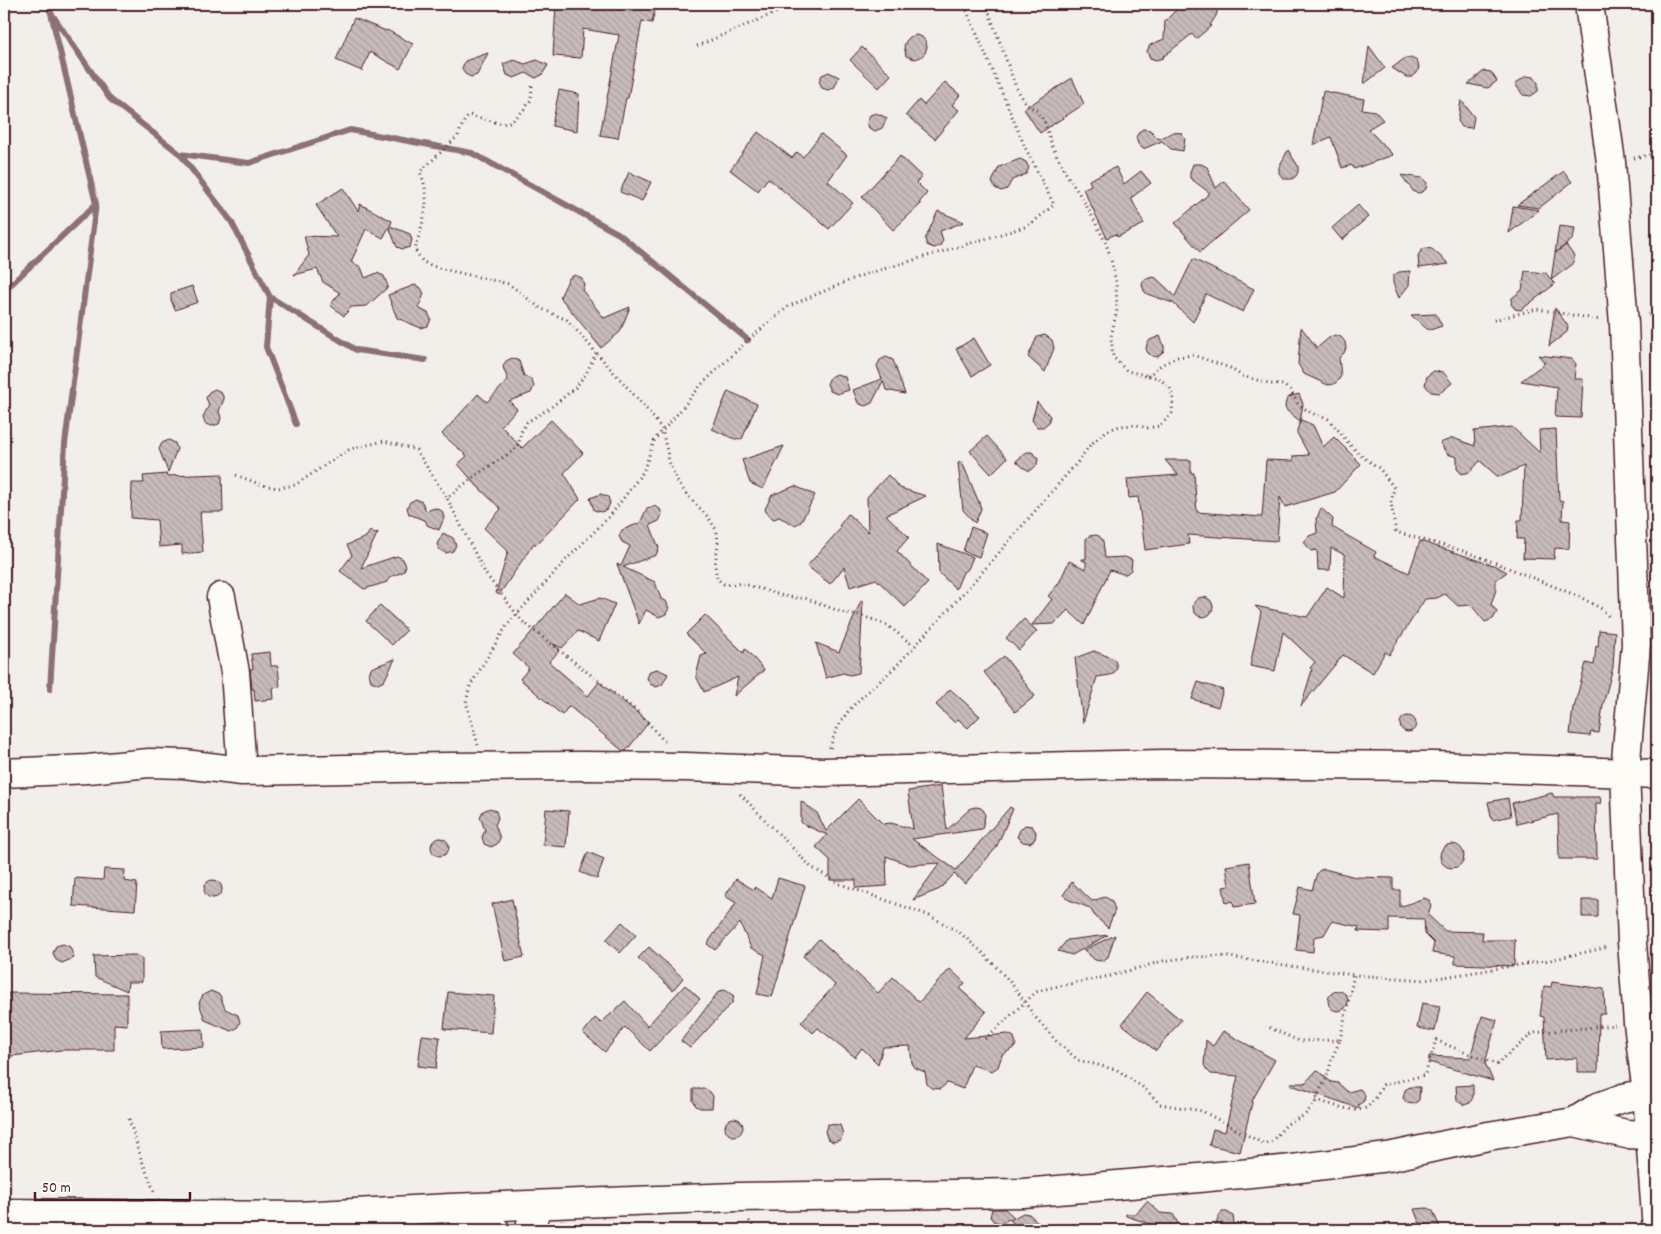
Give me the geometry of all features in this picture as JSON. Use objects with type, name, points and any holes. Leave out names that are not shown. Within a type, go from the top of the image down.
[{"type":"street","points":[[1589,4],[1611,162],[1624,324],[1633,519],[1636,644],[1625,772],[1632,942],[1638,1023],[1647,1093],[1657,1230]]},
{"type":"street","points":[[221,597],[234,672],[242,771]]},
{"type":"street","points":[[4,773],[88,769],[149,763],[184,764],[242,771],[484,767],[686,767],[823,772],[1163,764],[1436,766],[1657,774]]},
{"type":"street","points":[[1574,1122],[1598,1107],[1623,1098],[1647,1093]]},
{"type":"street","points":[[4,1213],[298,1216],[737,1197],[1032,1192],[1312,1166],[1388,1156],[1488,1136],[1574,1122],[1626,1134],[1650,1136]]},
{"type":"street","points":[[529,1230],[538,1205]]},
{"type":"street","points":[[450,1208],[495,1230]]},
{"type":"path","points":[[697,46],[796,4]]},
{"type":"path","points":[[484,767],[466,702],[470,686],[507,625],[569,557],[610,516],[644,472],[655,439],[702,384],[748,340],[789,306],[860,276],[1028,226],[1054,205],[1025,147],[964,4]]},
{"type":"path","points":[[823,772],[833,738],[841,721],[856,700],[895,667],[1077,463],[1090,445],[1106,431],[1120,426],[1137,425],[1147,428],[1160,426],[1172,413],[1174,398],[1170,388],[1159,378],[1127,371],[1113,357],[1110,337],[1117,310],[1116,282],[1108,248],[1052,146],[1045,122],[1038,111],[1026,104],[1016,86],[986,4]]},
{"type":"path","points":[[532,86],[531,100],[512,121],[502,124],[469,115],[463,123],[458,136],[420,172],[425,184],[427,205],[415,250],[423,262],[438,268],[509,284],[540,308],[567,320],[662,429],[670,465],[678,483],[708,517],[717,531],[718,544],[715,565],[717,579],[724,584],[741,583],[780,596],[805,598],[844,613],[860,615],[887,625],[914,646]]},
{"type":"path","points":[[1494,320],[1537,309],[1624,324]]},
{"type":"path","points":[[447,498],[476,475],[513,451],[519,443],[522,432],[528,422],[568,394],[586,374],[596,353]]},
{"type":"path","points":[[1147,376],[1161,365],[1177,357],[1193,356],[1230,368],[1242,376],[1283,385],[1290,390],[1298,404],[1328,420],[1350,445],[1379,468],[1388,479],[1394,488],[1391,503],[1393,526],[1396,532],[1463,551],[1580,597],[1602,609],[1636,644]]},
{"type":"path","points":[[236,475],[262,485],[278,488],[295,485],[350,450],[384,441],[416,450],[447,498],[485,573],[522,621],[638,712],[686,767]]},
{"type":"path","points":[[714,768],[811,867],[840,884],[928,914],[959,932],[1012,984],[1036,1018],[1057,1042],[1078,1060],[1116,1070],[1144,1088],[1160,1104],[1202,1111],[1264,1144],[1272,1141],[1287,1124],[1305,1114],[1315,1103],[1327,1077],[1332,1058],[1340,1040],[1354,975]]},
{"type":"path","points":[[985,1040],[1036,992],[1110,976],[1163,961],[1191,957],[1222,956],[1354,975],[1425,980],[1550,960],[1632,942]]},
{"type":"path","points":[[1316,1100],[1354,1110],[1365,1109],[1383,1084],[1425,1075],[1436,1040],[1497,1064],[1533,1033],[1638,1023]]},
{"type":"path","points":[[1266,1026],[1299,1041],[1340,1040]]},
{"type":"path","points":[[129,1119],[141,1158],[163,1215]]},
{"type":"building","points":[[556,4],[656,4],[652,23],[642,21],[628,98],[626,98],[618,138],[600,135],[619,35],[583,29],[581,58],[553,56]]},
{"type":"building","points":[[1182,4],[1219,4],[1211,26],[1196,39],[1192,34],[1164,55],[1163,58],[1156,60],[1150,58],[1147,51],[1150,45],[1164,39],[1165,21]]},
{"type":"building","points":[[354,18],[387,30],[413,44],[400,69],[370,52],[362,71],[336,60]]},
{"type":"building","points":[[916,35],[922,37],[927,47],[921,57],[915,59],[906,56],[904,46],[910,37]]},
{"type":"building","points":[[1369,46],[1385,68],[1364,84]]},
{"type":"building","points":[[862,47],[891,75],[879,88],[850,60]]},
{"type":"building","points":[[488,53],[477,75],[471,77],[465,74],[462,68],[465,61]]},
{"type":"building","points":[[1405,58],[1417,61],[1419,67],[1417,73],[1412,77],[1406,77],[1392,68]]},
{"type":"building","points":[[514,60],[525,64],[537,60],[548,65],[542,75],[536,78],[526,73],[514,78],[507,75],[503,64]]},
{"type":"building","points":[[1484,71],[1491,72],[1497,81],[1488,88],[1468,84]]},
{"type":"building","points":[[829,72],[839,77],[834,88],[828,90],[822,88],[819,81],[822,75]]},
{"type":"building","points":[[1526,76],[1534,77],[1538,83],[1538,91],[1531,96],[1523,95],[1515,84]]},
{"type":"building","points":[[1072,78],[1084,104],[1040,133],[1024,109]]},
{"type":"building","points":[[945,82],[960,95],[952,105],[959,110],[935,139],[906,115],[919,100],[924,105]]},
{"type":"building","points":[[559,90],[579,94],[577,131],[552,126]]},
{"type":"building","points":[[1323,91],[1364,99],[1362,109],[1375,111],[1383,120],[1368,129],[1393,155],[1354,169],[1352,165],[1342,168],[1331,137],[1313,145]]},
{"type":"building","points":[[1461,100],[1474,117],[1472,128],[1462,127],[1458,121]]},
{"type":"building","points":[[876,113],[887,118],[882,128],[875,131],[869,128],[867,122],[870,115]]},
{"type":"building","points":[[1143,129],[1150,130],[1159,139],[1173,132],[1181,133],[1185,139],[1183,151],[1171,149],[1162,141],[1143,149],[1138,144],[1136,137]]},
{"type":"building","points":[[758,132],[792,158],[797,152],[803,157],[821,134],[847,155],[828,181],[853,203],[829,229],[768,178],[758,191],[730,170]]},
{"type":"building","points":[[1288,150],[1298,166],[1298,172],[1292,179],[1286,179],[1279,173],[1279,167]]},
{"type":"building","points":[[900,156],[922,177],[916,182],[927,193],[919,203],[921,204],[893,230],[862,197]]},
{"type":"building","points":[[1020,159],[1026,162],[1029,168],[1026,174],[1012,180],[1007,189],[1001,191],[995,188],[992,182],[999,167]]},
{"type":"building","points":[[1193,164],[1201,164],[1207,167],[1216,188],[1224,181],[1249,210],[1200,252],[1175,223],[1210,193],[1190,178]]},
{"type":"building","points":[[1116,167],[1124,184],[1141,171],[1151,183],[1131,198],[1144,224],[1117,237],[1116,234],[1107,238],[1083,189],[1091,185],[1089,180]]},
{"type":"building","points":[[1564,171],[1572,182],[1539,208],[1517,205]]},
{"type":"building","points":[[629,172],[651,182],[642,201],[620,192]]},
{"type":"building","points":[[1401,175],[1422,178],[1427,183],[1426,189],[1420,193],[1414,192]]},
{"type":"building","points":[[343,188],[358,211],[360,204],[392,221],[390,226],[410,234],[412,240],[410,247],[403,249],[397,247],[389,227],[383,238],[366,229],[351,262],[361,267],[365,278],[377,273],[384,276],[388,287],[367,306],[351,307],[344,316],[330,305],[340,293],[323,282],[317,269],[294,275],[309,255],[304,236],[337,237],[316,205]]},
{"type":"building","points":[[1358,205],[1368,217],[1342,240],[1332,228]]},
{"type":"building","points":[[1513,206],[1539,210],[1509,233]]},
{"type":"building","points":[[938,211],[964,222],[940,231],[943,240],[940,246],[934,248],[927,245],[925,239]]},
{"type":"building","points":[[1559,226],[1575,228],[1573,239],[1555,253]]},
{"type":"building","points":[[1566,245],[1574,256],[1573,264],[1551,280],[1555,253]]},
{"type":"building","points":[[1425,248],[1432,249],[1449,264],[1419,268],[1418,256]]},
{"type":"building","points":[[1193,259],[1254,289],[1243,312],[1206,294],[1193,322],[1173,303],[1147,294],[1144,291],[1143,281],[1153,277],[1175,296]]},
{"type":"building","points":[[1410,271],[1409,285],[1399,298],[1393,283],[1393,276],[1399,272]]},
{"type":"building","points":[[1525,271],[1546,273],[1555,284],[1521,310],[1515,309],[1511,304],[1512,298],[1522,290]]},
{"type":"building","points":[[575,275],[582,278],[584,285],[582,290],[604,318],[630,307],[620,332],[601,348],[560,297],[569,278]]},
{"type":"building","points":[[415,285],[421,288],[424,294],[418,308],[428,313],[431,319],[428,326],[421,328],[397,318],[388,295]]},
{"type":"building","points":[[192,286],[198,302],[175,310],[171,300],[171,293]]},
{"type":"building","points":[[1555,308],[1568,326],[1567,332],[1549,346]]},
{"type":"building","points":[[1436,314],[1442,326],[1430,330],[1411,315]]},
{"type":"building","points":[[1301,327],[1317,348],[1335,335],[1341,337],[1345,342],[1346,348],[1339,358],[1341,376],[1334,384],[1328,385],[1304,374],[1298,364]]},
{"type":"building","points":[[1045,335],[1052,340],[1054,348],[1045,372],[1028,357],[1037,337]]},
{"type":"building","points":[[1160,336],[1164,351],[1157,357],[1152,356],[1146,349],[1147,344],[1150,340]]},
{"type":"building","points":[[974,338],[990,365],[972,376],[956,349]]},
{"type":"building","points":[[1538,355],[1572,359],[1576,364],[1574,379],[1583,379],[1581,418],[1555,417],[1557,387],[1521,381],[1545,363]]},
{"type":"building","points":[[886,357],[893,360],[905,394],[886,390],[883,381],[872,403],[865,406],[858,403],[853,390],[882,379],[877,366],[880,360]]},
{"type":"building","points":[[512,358],[519,361],[524,376],[531,379],[534,386],[531,393],[509,401],[517,409],[501,426],[522,448],[551,420],[583,453],[564,473],[580,499],[536,545],[534,543],[499,595],[496,593],[508,551],[484,528],[501,509],[458,464],[467,456],[442,434],[478,394],[487,402],[508,380],[503,367],[506,361]]},
{"type":"building","points":[[1434,371],[1443,372],[1452,383],[1440,393],[1431,392],[1425,385],[1427,376]]},
{"type":"building","points":[[837,374],[845,377],[849,390],[837,394],[830,391],[827,384],[830,377]]},
{"type":"building","points":[[215,389],[221,392],[224,399],[219,411],[221,418],[219,424],[212,426],[205,424],[203,417],[209,405],[206,398],[209,392]]},
{"type":"building","points":[[728,391],[757,404],[742,439],[735,439],[712,429]]},
{"type":"building","points":[[1299,394],[1303,404],[1300,421],[1286,410],[1285,406],[1289,397]]},
{"type":"building","points":[[1037,402],[1050,416],[1049,422],[1043,427],[1037,427],[1032,420]]},
{"type":"building","points":[[1301,420],[1313,425],[1323,447],[1334,437],[1361,464],[1335,492],[1285,507],[1280,497],[1277,541],[1188,535],[1189,544],[1145,550],[1138,497],[1129,498],[1127,479],[1178,475],[1165,460],[1191,460],[1197,512],[1262,517],[1266,460],[1293,461],[1293,456],[1309,455],[1297,433]]},
{"type":"building","points":[[1512,427],[1540,453],[1539,430],[1556,429],[1559,500],[1563,501],[1562,520],[1570,521],[1569,549],[1555,548],[1554,559],[1523,558],[1524,539],[1517,539],[1518,520],[1522,520],[1524,466],[1502,476],[1497,476],[1480,461],[1470,472],[1462,474],[1457,469],[1457,457],[1447,454],[1440,443],[1453,438],[1475,446],[1474,431]]},
{"type":"building","points":[[987,436],[1007,458],[991,474],[970,451]]},
{"type":"building","points":[[169,440],[175,443],[177,449],[168,472],[159,449],[162,443]]},
{"type":"building","points":[[784,446],[763,489],[750,483],[742,460]]},
{"type":"building","points":[[1027,452],[1032,452],[1038,458],[1037,465],[1030,471],[1016,461]]},
{"type":"building","points":[[962,462],[981,509],[975,523],[963,510],[958,463]]},
{"type":"building","points":[[167,474],[166,476],[222,474],[223,512],[200,512],[203,552],[182,554],[182,545],[159,547],[157,520],[131,518],[132,483],[144,483],[143,476]]},
{"type":"building","points":[[888,475],[900,488],[926,496],[886,515],[909,537],[897,551],[928,583],[905,607],[876,579],[850,587],[844,567],[830,584],[807,566],[841,528],[839,526],[848,514],[868,532],[867,497]]},
{"type":"building","points":[[795,486],[815,495],[801,522],[795,525],[779,517],[774,519],[768,516],[765,509],[772,495]]},
{"type":"building","points":[[601,494],[608,497],[610,503],[607,510],[601,512],[594,510],[590,498]]},
{"type":"building","points":[[416,499],[422,502],[426,511],[435,508],[442,511],[444,518],[439,530],[427,525],[426,521],[409,514],[407,508],[410,502]]},
{"type":"building","points":[[654,506],[660,509],[662,515],[659,521],[650,525],[659,548],[656,555],[623,567],[655,582],[661,599],[666,601],[669,608],[666,614],[659,617],[646,610],[639,624],[617,564],[621,566],[630,546],[622,542],[619,536],[622,530],[640,523],[647,508]]},
{"type":"building","points":[[1321,508],[1333,519],[1332,527],[1376,552],[1374,556],[1409,573],[1420,541],[1496,566],[1507,572],[1496,580],[1496,590],[1491,604],[1497,612],[1493,619],[1485,622],[1471,605],[1458,606],[1445,594],[1437,598],[1425,599],[1389,655],[1385,652],[1373,673],[1343,655],[1301,706],[1312,670],[1310,668],[1315,662],[1283,632],[1275,671],[1250,666],[1261,612],[1255,606],[1307,617],[1327,587],[1344,598],[1345,555],[1331,548],[1330,570],[1318,570],[1317,550],[1311,551],[1304,542],[1309,536],[1317,533],[1316,518]]},
{"type":"building","points":[[971,527],[987,533],[979,557],[963,551]]},
{"type":"building","points":[[370,531],[374,534],[378,532],[361,568],[397,556],[403,559],[406,566],[403,572],[390,577],[387,582],[364,589],[340,571],[352,555],[347,545],[366,537]]},
{"type":"building","points":[[443,533],[453,538],[456,545],[453,551],[446,553],[440,550],[437,544]]},
{"type":"building","points":[[1096,535],[1103,541],[1105,558],[1125,557],[1132,560],[1131,570],[1123,574],[1110,570],[1084,625],[1068,610],[1054,624],[1032,625],[1052,599],[1048,596],[1059,583],[1069,561],[1086,569],[1086,562],[1082,559],[1086,559],[1086,539],[1089,536]]},
{"type":"building","points":[[938,544],[973,557],[968,569],[963,572],[956,589],[939,573]]},
{"type":"building","points":[[565,593],[580,604],[600,598],[615,604],[599,641],[578,631],[562,648],[553,644],[560,650],[549,662],[588,696],[599,682],[649,722],[626,751],[623,751],[569,706],[562,715],[520,679],[529,668],[513,654]]},
{"type":"building","points":[[1199,597],[1207,597],[1213,603],[1213,611],[1207,617],[1199,617],[1193,611],[1193,603]]},
{"type":"building","points":[[861,601],[863,601],[859,673],[850,675],[843,673],[826,678],[816,643],[839,652]]},
{"type":"building","points":[[380,605],[407,630],[392,645],[366,621]]},
{"type":"building","points":[[705,615],[744,653],[745,648],[764,670],[734,696],[738,677],[704,692],[696,676],[701,656],[707,654],[686,634]]},
{"type":"building","points":[[1024,619],[1037,631],[1019,650],[1006,638]]},
{"type":"building","points":[[1599,630],[1615,632],[1613,667],[1603,705],[1599,733],[1591,732],[1590,736],[1570,734],[1573,707],[1586,663],[1594,665]]},
{"type":"building","points":[[1094,651],[1115,660],[1117,668],[1113,674],[1097,677],[1083,723],[1075,658]]},
{"type":"building","points":[[270,652],[271,666],[278,666],[280,687],[273,688],[274,699],[255,701],[250,669],[253,669],[251,654]]},
{"type":"building","points":[[1004,656],[1035,696],[1015,712],[984,672]]},
{"type":"building","points":[[395,659],[384,681],[378,684],[371,681],[369,674],[371,668]]},
{"type":"building","points":[[657,669],[668,674],[662,685],[656,687],[650,684],[647,678],[650,671]]},
{"type":"building","points":[[1198,682],[1223,690],[1218,707],[1192,699]]},
{"type":"building","points":[[950,689],[980,716],[968,728],[958,719],[955,723],[936,705]]},
{"type":"building","points":[[1405,716],[1411,716],[1416,721],[1414,730],[1405,732],[1400,727],[1400,721]]},
{"type":"building","points":[[941,786],[947,830],[971,808],[981,808],[985,816],[982,829],[912,839],[956,870],[1010,807],[1013,809],[996,848],[965,884],[954,874],[940,889],[913,900],[940,863],[909,865],[886,856],[887,886],[856,888],[856,880],[830,880],[830,860],[816,847],[827,835],[801,822],[801,801],[817,813],[826,831],[858,799],[883,824],[891,823],[913,829],[908,791]]},
{"type":"building","points":[[1552,793],[1554,797],[1600,797],[1601,803],[1596,804],[1597,859],[1559,859],[1558,814],[1517,824],[1512,803]]},
{"type":"building","points":[[1508,798],[1511,816],[1492,820],[1488,802]]},
{"type":"building","points":[[490,808],[496,811],[498,818],[495,825],[500,838],[497,844],[491,847],[484,844],[482,837],[485,830],[480,817],[483,811]]},
{"type":"building","points":[[546,809],[569,811],[566,847],[543,845]]},
{"type":"building","points":[[1025,825],[1032,826],[1036,832],[1035,839],[1030,843],[1023,842],[1017,837]]},
{"type":"building","points":[[440,838],[446,841],[449,847],[446,853],[440,856],[434,853],[431,847],[434,841]]},
{"type":"building","points":[[1452,844],[1460,848],[1464,856],[1460,864],[1452,868],[1444,864],[1440,856],[1444,848]]},
{"type":"building","points":[[588,852],[604,859],[597,879],[580,872]]},
{"type":"building","points":[[1249,862],[1255,904],[1234,907],[1233,901],[1226,903],[1223,887],[1229,886],[1226,866]]},
{"type":"building","points":[[104,869],[125,870],[124,881],[137,883],[135,910],[73,906],[75,878],[103,880]]},
{"type":"building","points":[[1324,869],[1356,877],[1393,878],[1393,890],[1400,890],[1400,907],[1424,898],[1429,900],[1431,905],[1428,915],[1445,931],[1483,932],[1482,940],[1515,940],[1514,966],[1455,964],[1455,956],[1432,953],[1434,943],[1425,934],[1424,919],[1389,918],[1389,932],[1358,931],[1359,927],[1332,921],[1324,935],[1314,937],[1313,952],[1296,950],[1300,915],[1293,914],[1300,887],[1312,890],[1317,873]]},
{"type":"building","points":[[778,878],[805,886],[772,997],[757,994],[765,955],[751,948],[740,923],[715,950],[707,944],[736,903],[725,896],[736,879],[754,890],[755,887],[772,898]]},
{"type":"building","points":[[213,880],[219,883],[222,889],[219,895],[213,898],[207,895],[204,889],[207,883]]},
{"type":"building","points":[[1072,882],[1092,901],[1105,897],[1112,901],[1115,910],[1108,928],[1094,915],[1090,908],[1069,900],[1063,895]]},
{"type":"building","points":[[512,899],[524,957],[505,961],[492,904]]},
{"type":"building","points":[[1582,900],[1598,900],[1598,917],[1582,917]]},
{"type":"building","points":[[622,922],[636,935],[620,953],[606,940]]},
{"type":"building","points":[[1108,935],[1072,955],[1058,951],[1067,940]]},
{"type":"building","points":[[1115,935],[1108,957],[1102,961],[1095,960],[1084,950]]},
{"type":"building","points":[[819,939],[878,993],[893,977],[919,1002],[950,969],[965,983],[960,989],[986,1012],[964,1038],[1008,1034],[1014,1037],[1015,1047],[1002,1055],[998,1067],[992,1071],[972,1065],[963,1089],[947,1083],[940,1089],[931,1088],[927,1084],[925,1072],[915,1068],[912,1063],[910,1046],[883,1047],[878,1064],[862,1048],[855,1057],[818,1028],[813,1033],[801,1022],[835,985],[803,956]]},
{"type":"building","points":[[63,944],[70,947],[74,958],[62,963],[56,960],[53,953],[56,946]]},
{"type":"building","points":[[649,947],[683,978],[673,990],[638,958]]},
{"type":"building","points":[[135,955],[142,959],[142,982],[128,982],[127,991],[95,977],[94,956]]},
{"type":"building","points":[[1552,982],[1604,989],[1605,1014],[1599,1014],[1598,1072],[1577,1072],[1577,1058],[1546,1060],[1544,1017],[1540,1016],[1544,986],[1551,987]]},
{"type":"building","points":[[685,985],[700,999],[650,1051],[625,1027],[605,1052],[583,1033],[595,1018],[601,1023],[625,1001],[647,1026]]},
{"type":"building","points":[[725,990],[734,996],[732,1003],[690,1048],[681,1041],[719,991]]},
{"type":"building","points":[[211,991],[220,995],[225,1009],[238,1015],[240,1022],[237,1028],[231,1031],[205,1020],[199,1003],[203,995]]},
{"type":"building","points":[[1338,991],[1345,994],[1348,1001],[1345,1008],[1338,1011],[1331,1008],[1328,1001],[1331,994]]},
{"type":"building","points":[[448,992],[494,996],[491,1033],[444,1029]]},
{"type":"building","points":[[1147,992],[1181,1020],[1156,1051],[1122,1024]]},
{"type":"building","points":[[8,993],[127,994],[127,1025],[114,1024],[114,1050],[61,1050],[4,1057],[4,997],[8,998]]},
{"type":"building","points":[[1422,1003],[1440,1006],[1435,1031],[1417,1028]]},
{"type":"building","points":[[1482,1016],[1497,1020],[1485,1063],[1493,1081],[1429,1062],[1429,1056],[1470,1058]]},
{"type":"building","points":[[203,1029],[204,1047],[162,1049],[161,1031]]},
{"type":"building","points":[[1223,1031],[1275,1060],[1253,1099],[1240,1152],[1209,1145],[1213,1129],[1225,1132],[1238,1076],[1211,1074],[1204,1065],[1206,1040],[1213,1046]]},
{"type":"building","points":[[422,1035],[440,1037],[436,1068],[418,1066]]},
{"type":"building","points":[[1317,1070],[1331,1082],[1338,1083],[1348,1092],[1360,1089],[1365,1095],[1364,1101],[1358,1105],[1361,1109],[1291,1085],[1291,1083],[1305,1083]]},
{"type":"building","points":[[1473,1085],[1473,1097],[1470,1103],[1464,1105],[1457,1101],[1456,1086]]},
{"type":"building","points":[[1410,1087],[1420,1087],[1419,1100],[1414,1104],[1407,1103],[1403,1098],[1405,1090]]},
{"type":"building","points":[[693,1089],[706,1089],[710,1092],[713,1096],[712,1108],[696,1106],[693,1101]]},
{"type":"building","points":[[730,1118],[738,1118],[743,1123],[741,1134],[730,1136],[725,1131],[725,1123]]},
{"type":"building","points":[[828,1124],[840,1125],[843,1134],[840,1140],[833,1142],[827,1138],[825,1131]]},
{"type":"building","points":[[1147,1201],[1160,1213],[1173,1214],[1181,1229],[1169,1230],[1126,1216],[1126,1214],[1136,1214]]},
{"type":"building","points":[[1428,1208],[1433,1211],[1441,1230],[1419,1222],[1414,1209]]},
{"type":"building","points":[[992,1209],[1005,1209],[1014,1217],[1001,1223],[994,1222],[990,1217]]},
{"type":"building","points":[[1222,1212],[1227,1212],[1233,1216],[1235,1230],[1214,1230]]},
{"type":"building","points":[[1023,1213],[1029,1214],[1040,1224],[1027,1230],[1022,1230],[1010,1220]]},
{"type":"waterway","points":[[47,4],[51,13],[96,204],[65,444],[50,689]]},
{"type":"waterway","points":[[51,13],[110,99],[180,154],[249,163],[350,130],[472,153],[619,234],[748,340]]},
{"type":"waterway","points":[[180,154],[231,221],[270,297],[266,347],[296,424]]},
{"type":"waterway","points":[[4,291],[96,204]]},
{"type":"waterway","points":[[270,297],[356,350],[425,360]]}]
